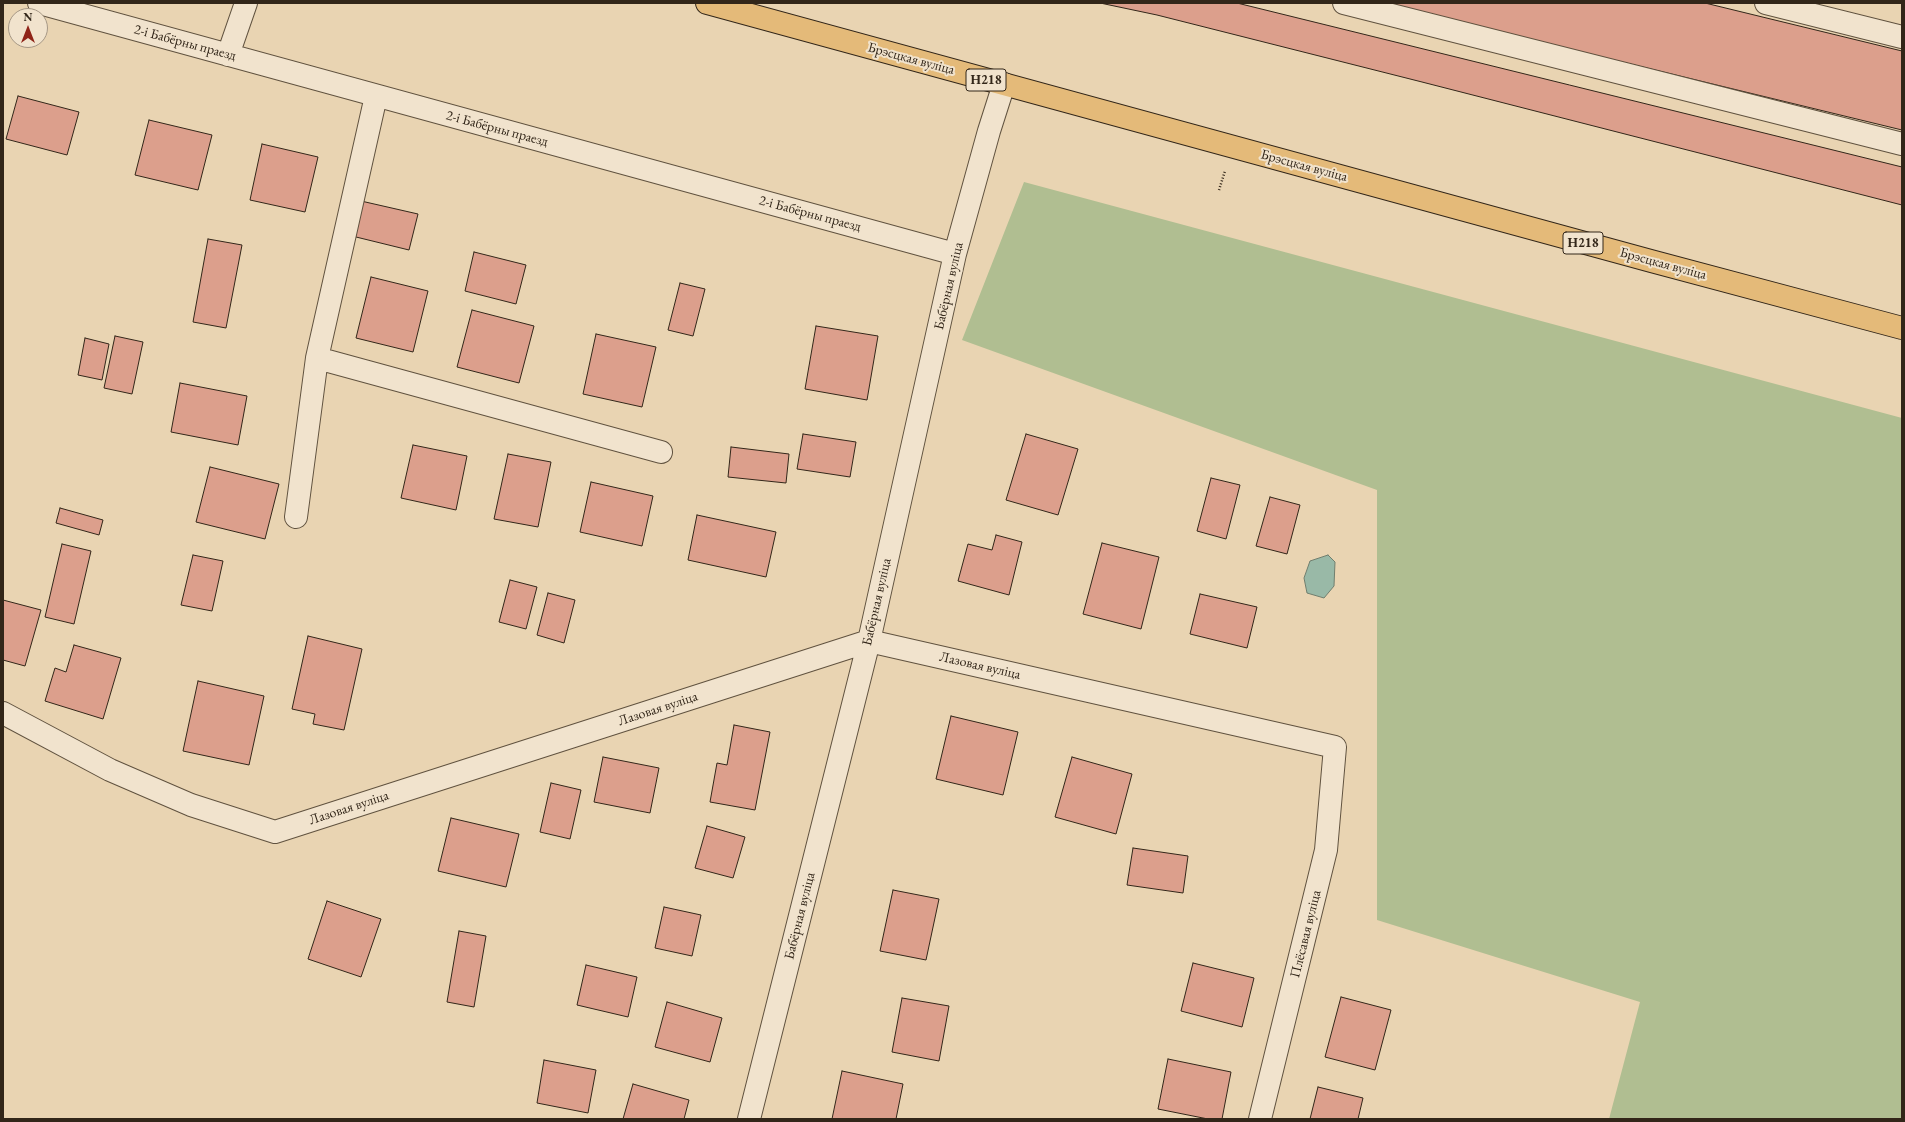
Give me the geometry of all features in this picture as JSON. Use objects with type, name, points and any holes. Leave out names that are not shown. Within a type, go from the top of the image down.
[{"type":"main road","name":"Брэсцкая вуліца","points":[[707,3],[1651,261],[1902,328]]},
{"type":"street","name":"2-і Бабёрны праезд","points":[[39,3],[955,254]]},
{"type":"street","points":[[228,55],[246,3]]},
{"type":"street","points":[[1344,3],[1902,144]]},
{"type":"street","points":[[1766,3],[1819,10],[1902,37]]},
{"type":"street","name":"Бабёрная вуліца","points":[[749,1119],[869,641],[955,254],[989,131],[1004,84]]},
{"type":"street","points":[[296,516],[317,358],[376,96]]},
{"type":"street","points":[[317,358],[661,452]]},
{"type":"street","name":"Лазовая вуліца","points":[[3,714],[110,770],[191,805],[275,832],[869,641],[1335,747]]},
{"type":"street","name":"Плёсавая вуліца","points":[[1260,1119],[1326,850],[1335,747]]},
{"type":"shaded area","points":[[1024,182],[1902,418],[1902,1119],[1609,1119],[1640,1002],[1377,920],[1377,490],[962,340]]},
{"type":"shaded area","points":[[1328,555],[1335,562],[1334,586],[1324,598],[1307,593],[1304,578],[1310,561]]},
{"type":"building","points":[[1100,3],[1237,3],[1902,167],[1902,205],[1157,15]]},
{"type":"building","points":[[1379,3],[1705,3],[1902,51],[1902,130]]},
{"type":"building","points":[[18,96],[79,112],[67,155],[6,139]]},
{"type":"building","points":[[149,120],[212,135],[198,190],[135,175]]},
{"type":"building","points":[[262,144],[318,157],[305,212],[250,200]]},
{"type":"building","points":[[361,201],[418,214],[409,250],[352,236]]},
{"type":"building","points":[[208,239],[242,245],[226,328],[193,322]]},
{"type":"building","points":[[474,252],[526,265],[516,304],[465,291]]},
{"type":"building","points":[[371,277],[428,291],[413,352],[356,338]]},
{"type":"building","points":[[680,283],[705,289],[693,336],[668,330]]},
{"type":"building","points":[[472,310],[534,326],[519,383],[457,367]]},
{"type":"building","points":[[816,326],[878,336],[867,400],[805,389]]},
{"type":"building","points":[[596,334],[656,347],[642,407],[583,394]]},
{"type":"building","points":[[115,336],[143,342],[132,394],[104,388]]},
{"type":"building","points":[[85,338],[109,344],[102,380],[78,375]]},
{"type":"building","points":[[180,383],[247,396],[238,445],[171,432]]},
{"type":"building","points":[[803,434],[856,442],[850,477],[797,469]]},
{"type":"building","points":[[1026,434],[1078,449],[1058,515],[1006,500]]},
{"type":"building","points":[[413,445],[467,456],[456,510],[401,498]]},
{"type":"building","points":[[731,447],[789,454],[786,483],[728,477]]},
{"type":"building","points":[[508,454],[551,462],[538,527],[494,519]]},
{"type":"building","points":[[210,467],[279,484],[265,539],[196,522]]},
{"type":"building","points":[[1211,478],[1240,485],[1226,539],[1197,531]]},
{"type":"building","points":[[591,482],[653,496],[642,546],[580,532]]},
{"type":"building","points":[[1270,497],[1300,505],[1287,554],[1256,546]]},
{"type":"building","points":[[60,508],[103,520],[99,535],[56,523]]},
{"type":"building","points":[[697,515],[776,532],[766,577],[688,560]]},
{"type":"building","points":[[996,535],[1022,542],[1009,595],[958,581],[968,544],[992,550]]},
{"type":"building","points":[[1102,543],[1159,557],[1141,629],[1083,614]]},
{"type":"building","points":[[62,544],[91,551],[74,624],[45,617]]},
{"type":"building","points":[[193,555],[223,561],[212,611],[181,605]]},
{"type":"building","points":[[510,580],[537,587],[526,629],[499,622]]},
{"type":"building","points":[[548,593],[575,600],[564,643],[537,635]]},
{"type":"building","points":[[1200,594],[1257,607],[1247,648],[1190,634]]},
{"type":"building","points":[[3,600],[41,610],[25,666],[3,660]]},
{"type":"building","points":[[308,636],[362,649],[344,730],[313,724],[315,714],[292,709]]},
{"type":"building","points":[[74,645],[121,658],[103,719],[45,701],[55,668],[66,672]]},
{"type":"building","points":[[198,681],[264,696],[249,765],[183,751]]},
{"type":"building","points":[[951,716],[1018,732],[1003,795],[936,779]]},
{"type":"building","points":[[734,725],[770,732],[755,810],[710,802],[717,763],[727,765]]},
{"type":"building","points":[[603,757],[659,768],[650,813],[594,802]]},
{"type":"building","points":[[1072,757],[1132,774],[1116,834],[1055,817]]},
{"type":"building","points":[[551,783],[581,790],[570,839],[540,832]]},
{"type":"building","points":[[451,818],[519,834],[506,887],[438,871]]},
{"type":"building","points":[[707,826],[745,837],[733,878],[695,868]]},
{"type":"building","points":[[1133,848],[1188,856],[1183,893],[1127,885]]},
{"type":"building","points":[[893,890],[939,899],[926,960],[880,951]]},
{"type":"building","points":[[327,901],[381,919],[361,977],[308,959]]},
{"type":"building","points":[[664,907],[701,915],[692,956],[655,948]]},
{"type":"building","points":[[459,931],[486,936],[474,1007],[447,1002]]},
{"type":"building","points":[[1193,963],[1254,978],[1242,1027],[1181,1011]]},
{"type":"building","points":[[586,965],[637,977],[628,1017],[577,1005]]},
{"type":"building","points":[[1341,997],[1391,1010],[1375,1070],[1325,1057]]},
{"type":"building","points":[[902,998],[949,1006],[939,1061],[892,1052]]},
{"type":"building","points":[[667,1002],[722,1018],[710,1062],[655,1047]]},
{"type":"building","points":[[1168,1059],[1231,1072],[1222,1119],[1208,1119],[1158,1109]]},
{"type":"building","points":[[544,1060],[596,1070],[588,1113],[537,1103]]},
{"type":"building","points":[[842,1071],[903,1084],[896,1119],[832,1119]]},
{"type":"building","points":[[633,1084],[689,1100],[684,1119],[623,1119]]},
{"type":"building","points":[[1318,1087],[1363,1098],[1358,1119],[1310,1119]]}]
